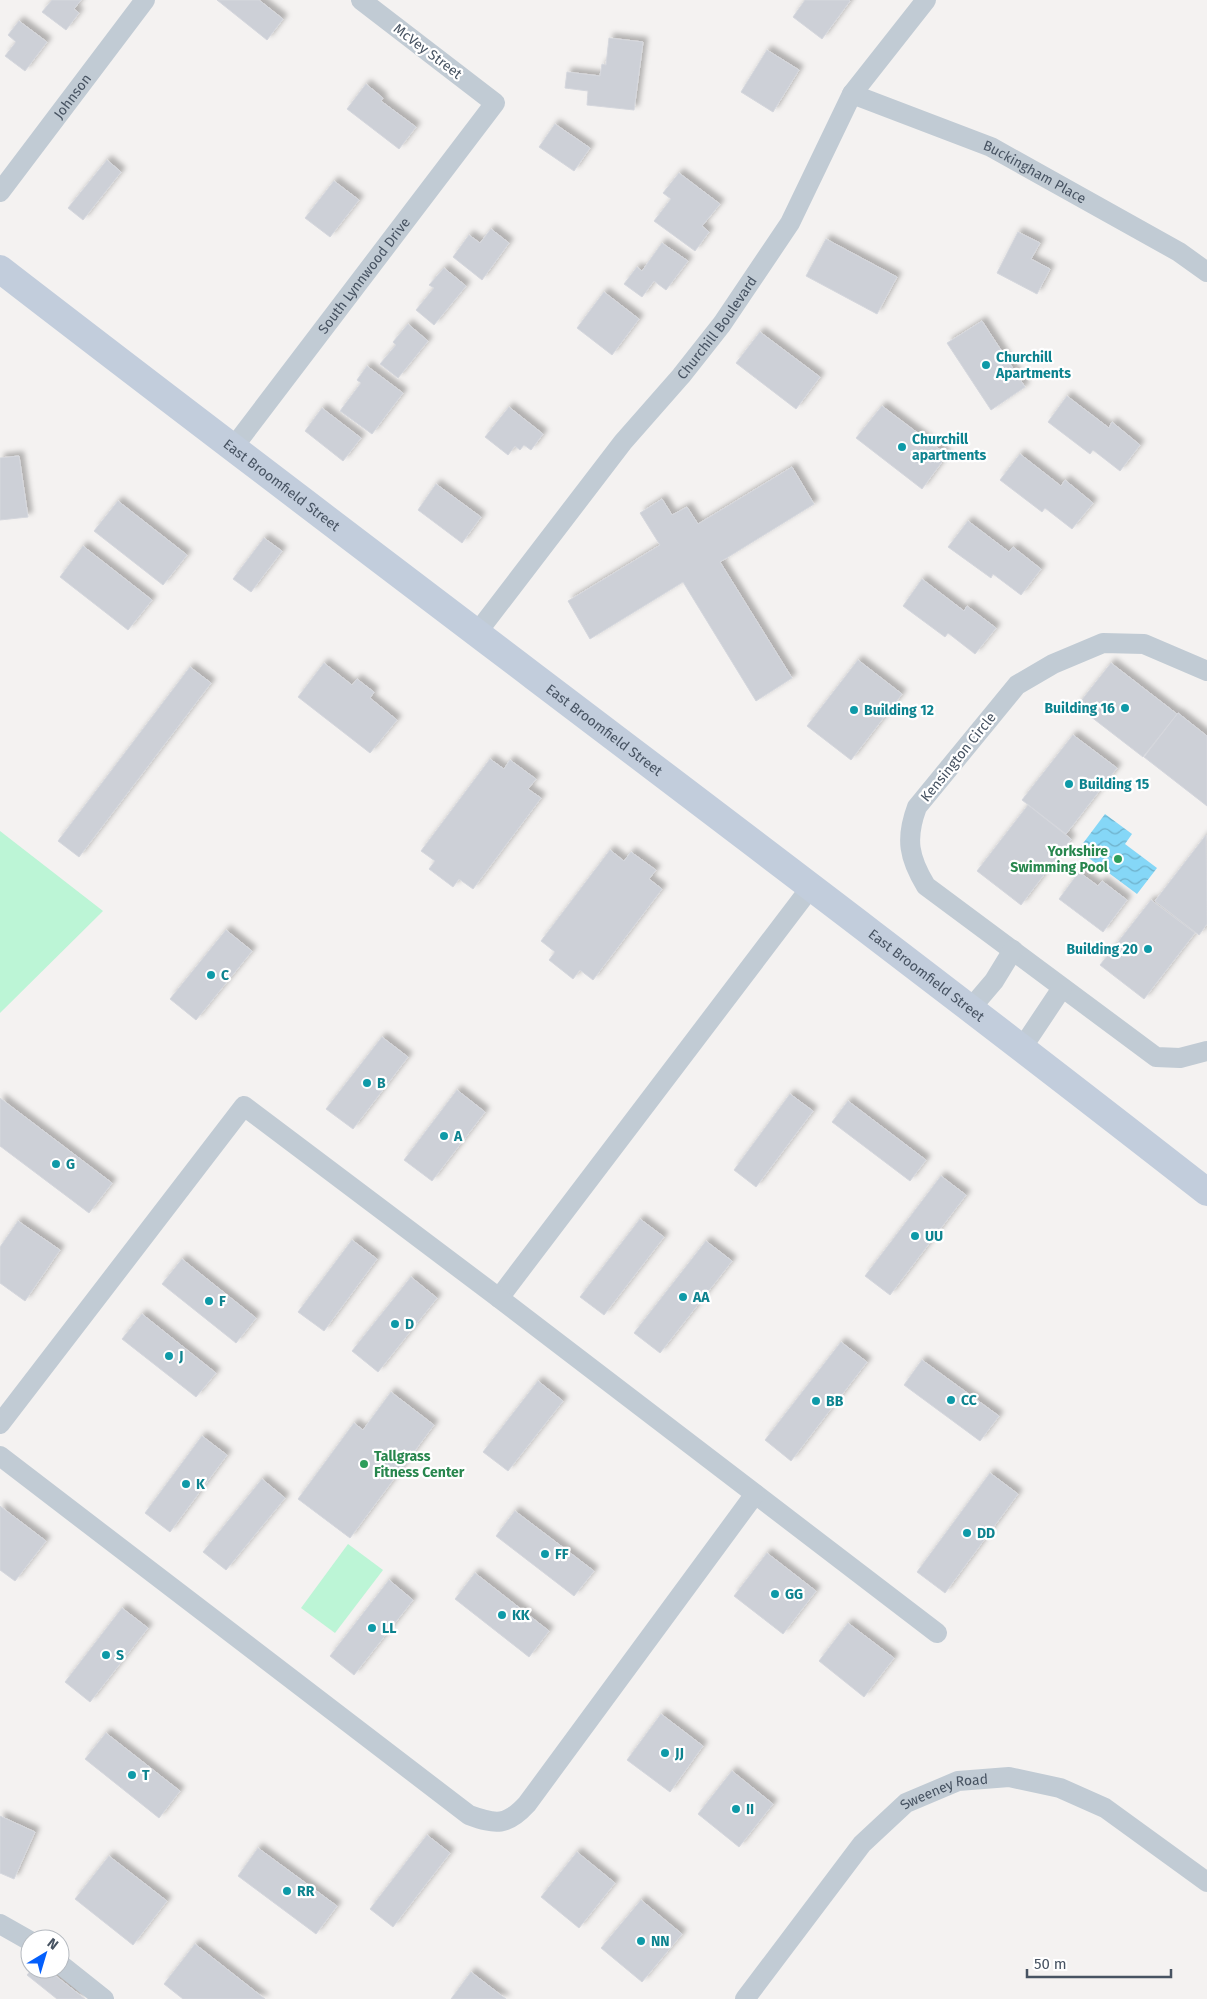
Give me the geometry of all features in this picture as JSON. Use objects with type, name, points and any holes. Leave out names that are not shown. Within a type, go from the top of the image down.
[{"type":"main road","name":"East Broomfield Street","points":[[0,269],[232,449],[971,1008],[1207,1192]]},
{"type":"street","name":"Johnson","points":[[0,192],[145,0]]},
{"type":"street","name":"McVey Street","points":[[361,0],[495,103]]},
{"type":"street","name":"Churchill Boulevard","points":[[476,634],[622,442],[681,376],[722,324],[790,223],[852,94],[926,0]]},
{"type":"street","name":"Buckingham Place","points":[[852,94],[991,147],[1179,252],[1207,272]]},
{"type":"street","name":"South Lynnwood Drive","points":[[232,449],[495,103]]},
{"type":"street","name":"Kensington Circle","points":[[1062,988],[926,886],[916,868],[910,846],[910,825],[918,807],[1017,685],[1053,664],[1104,643],[1144,644],[1207,671]]},
{"type":"street","points":[[499,1298],[811,887]]},
{"type":"street","points":[[971,1008],[994,980],[1013,950]]},
{"type":"street","points":[[1022,1048],[1062,988],[1156,1057],[1180,1058],[1207,1051]]},
{"type":"street","points":[[0,1424],[244,1106],[499,1298],[937,1633]]},
{"type":"street","points":[[0,1456],[469,1816],[489,1823],[502,1822],[516,1816],[527,1804],[755,1494]]},
{"type":"street","name":"Sweeney Road","points":[[745,1999],[862,1844],[906,1803],[958,1781],[1009,1777],[1060,1788],[1105,1808],[1207,1882]]},
{"type":"street","points":[[0,1924],[20,1935]]},
{"type":"street","points":[[70,1972],[104,1999]]},
{"type":"green space","points":[[0,831],[103,911],[0,1013]]},
{"type":"green space","points":[[348,1544],[383,1570],[335,1633],[301,1608]]},
{"type":"water","name":"Yorkshire Swimming Pool","points":[[1105,814],[1132,834],[1125,844],[1157,868],[1137,894],[1078,850]]},
{"type":"building","points":[[52,0],[81,0],[74,9],[79,13],[66,30],[42,12]]},
{"type":"building","points":[[217,0],[259,0],[283,19],[267,40]]},
{"type":"building","points":[[805,0],[850,1],[822,39],[793,17]]},
{"type":"building","points":[[19,21],[47,42],[25,71],[5,56],[16,42],[8,35]]},
{"type":"building","points":[[609,38],[643,42],[634,110],[587,105],[588,91],[565,88],[567,72],[600,76],[602,64],[606,65]]},
{"type":"building","points":[[767,50],[799,70],[773,112],[741,92]]},
{"type":"building","points":[[366,84],[383,98],[381,101],[416,127],[399,149],[347,109]]},
{"type":"building","points":[[555,124],[590,148],[574,171],[539,147]]},
{"type":"building","points":[[107,160],[121,172],[83,220],[68,208]]},
{"type":"building","points":[[679,173],[720,204],[702,226],[709,232],[695,251],[654,221],[671,199],[663,193]]},
{"type":"building","points":[[334,181],[359,200],[330,237],[305,218]]},
{"type":"building","points":[[491,229],[509,243],[482,280],[453,257],[469,235],[480,243]]},
{"type":"building","points":[[1018,232],[1040,243],[1031,259],[1050,269],[1037,294],[997,273]]},
{"type":"building","points":[[826,239],[897,277],[877,314],[806,276]]},
{"type":"building","points":[[662,243],[688,261],[666,290],[654,281],[642,297],[624,284],[637,267],[642,271]]},
{"type":"building","points":[[444,268],[466,286],[434,325],[416,310],[434,288],[429,285]]},
{"type":"building","points":[[604,292],[639,319],[612,355],[577,328]]},
{"type":"building","name":"Churchill Apartments","points":[[982,321],[1025,387],[991,410],[947,343]]},
{"type":"building","points":[[408,324],[428,341],[398,378],[380,364],[396,345],[393,342]]},
{"type":"building","points":[[760,332],[820,377],[796,409],[736,363]]},
{"type":"building","points":[[367,366],[403,393],[372,434],[340,411],[361,383],[357,380]]},
{"type":"building","points":[[1067,396],[1109,428],[1112,422],[1140,445],[1120,471],[1093,450],[1090,454],[1048,422]]},
{"type":"building","name":"Churchill apartments","points":[[882,406],[947,455],[922,489],[856,438]]},
{"type":"building","points":[[509,407],[543,434],[531,450],[524,445],[520,450],[515,446],[508,455],[485,437]]},
{"type":"building","points":[[322,408],[361,438],[343,461],[305,431]]},
{"type":"building","points":[[1020,454],[1061,486],[1065,480],[1093,503],[1072,529],[1045,508],[1042,512],[1000,480]]},
{"type":"building","points":[[19,456],[28,517],[0,520],[0,458]]},
{"type":"building","points":[[792,467],[814,504],[720,562],[792,678],[756,701],[683,582],[590,639],[568,601],[660,545],[640,513],[662,499],[672,515],[687,507],[698,524]]},
{"type":"building","points":[[436,484],[481,517],[462,543],[418,510]]},
{"type":"building","points":[[118,501],[187,555],[163,585],[94,531]]},
{"type":"building","points":[[968,521],[1009,552],[1013,547],[1041,569],[1021,595],[993,574],[991,578],[948,547]]},
{"type":"building","points":[[264,538],[282,551],[251,592],[233,579]]},
{"type":"building","points":[[83,546],[152,600],[128,630],[60,577]]},
{"type":"building","points":[[922,579],[964,611],[967,606],[996,628],[975,654],[948,633],[945,637],[903,606]]},
{"type":"building","name":"Building 12","points":[[858,660],[902,694],[851,760],[807,726]]},
{"type":"building","points":[[324,663],[352,685],[357,679],[374,692],[370,698],[397,720],[370,753],[298,697]]},
{"type":"building","name":"Building 16","points":[[1111,663],[1177,714],[1143,757],[1077,706]]},
{"type":"building","points":[[190,667],[211,683],[79,857],[58,841]]},
{"type":"building","points":[[1178,713],[1207,736],[1207,806],[1144,757]]},
{"type":"building","name":"Building 15","points":[[1073,735],[1117,768],[1066,834],[1022,800]]},
{"type":"building","points":[[490,759],[504,769],[510,760],[536,779],[528,789],[541,798],[473,889],[459,879],[453,887],[429,869],[435,861],[421,851]]},
{"type":"building","points":[[1028,805],[1071,839],[1021,905],[977,871]]},
{"type":"building","points":[[1206,835],[1207,924],[1199,935],[1155,901]]},
{"type":"building","points":[[610,850],[624,861],[631,852],[656,870],[649,879],[662,889],[593,980],[580,970],[573,979],[549,960],[555,952],[541,941]]},
{"type":"building","points":[[1079,872],[1098,886],[1102,881],[1127,900],[1103,932],[1059,899]]},
{"type":"building","name":"Building 20","points":[[1151,900],[1195,933],[1144,999],[1100,965]]},
{"type":"building","name":"C","points":[[226,930],[252,951],[196,1020],[170,999]]},
{"type":"building","name":"B","points":[[382,1037],[408,1057],[353,1129],[326,1109]]},
{"type":"building","name":"A","points":[[457,1090],[485,1112],[432,1181],[404,1160]]},
{"type":"building","points":[[790,1094],[813,1111],[756,1187],[734,1170]]},
{"type":"building","name":"G","points":[[0,1098],[112,1183],[89,1213],[0,1146]]},
{"type":"building","points":[[848,1101],[926,1160],[910,1181],[832,1122]]},
{"type":"building","name":"UU","points":[[941,1176],[966,1195],[890,1295],[865,1276]]},
{"type":"building","points":[[640,1219],[664,1237],[604,1315],[580,1297]]},
{"type":"building","points":[[18,1221],[60,1250],[25,1301],[0,1283],[0,1247]]},
{"type":"building","points":[[352,1240],[377,1259],[324,1331],[298,1312]]},
{"type":"building","name":"AA","points":[[706,1241],[732,1261],[660,1353],[634,1333]]},
{"type":"building","name":"F","points":[[182,1259],[256,1318],[236,1343],[162,1284]]},
{"type":"building","name":"D","points":[[411,1277],[437,1298],[378,1372],[352,1351]]},
{"type":"building","name":"J","points":[[142,1314],[216,1373],[196,1397],[122,1339]]},
{"type":"building","name":"BB","points":[[841,1342],[867,1362],[791,1461],[765,1440]]},
{"type":"building","name":"CC","points":[[922,1360],[999,1416],[980,1441],[904,1385]]},
{"type":"building","points":[[538,1381],[563,1401],[508,1471],[483,1452]]},
{"type":"building","name":"Tallgrass Fitness Center","points":[[391,1392],[434,1425],[350,1538],[298,1499],[354,1423],[363,1430]]},
{"type":"building","name":"K","points":[[202,1436],[227,1455],[170,1532],[145,1513]]},
{"type":"building","name":"DD","points":[[990,1473],[1018,1494],[945,1593],[917,1572]]},
{"type":"building","points":[[262,1479],[285,1498],[226,1570],[203,1552]]},
{"type":"building","points":[[0,1506],[46,1541],[15,1581],[0,1570]]},
{"type":"building","name":"FF","points":[[515,1511],[594,1571],[574,1596],[496,1536]]},
{"type":"building","name":"GG","points":[[767,1553],[816,1591],[783,1634],[734,1596]]},
{"type":"building","name":"KK","points":[[475,1573],[549,1631],[529,1657],[455,1599]]},
{"type":"building","name":"LL","points":[[389,1580],[413,1600],[354,1675],[330,1656]]},
{"type":"building","name":"S","points":[[122,1608],[148,1628],[90,1702],[65,1682]]},
{"type":"building","points":[[848,1623],[894,1658],[864,1697],[819,1661]]},
{"type":"building","name":"JJ","points":[[661,1714],[703,1746],[670,1792],[627,1760]]},
{"type":"building","name":"T","points":[[106,1733],[180,1791],[159,1818],[85,1759]]},
{"type":"building","name":"II","points":[[732,1771],[773,1804],[739,1847],[698,1814]]},
{"type":"building","points":[[0,1816],[35,1832],[14,1879],[0,1873]]},
{"type":"building","points":[[427,1835],[450,1853],[393,1927],[370,1909]]},
{"type":"building","name":"RR","points":[[258,1848],[337,1906],[316,1934],[238,1876]]},
{"type":"building","points":[[577,1852],[615,1883],[579,1928],[541,1897]]},
{"type":"building","points":[[109,1856],[167,1901],[133,1945],[75,1899]]},
{"type":"building","name":"NN","points":[[641,1900],[682,1934],[642,1982],[601,1948]]},
{"type":"building","points":[[195,1944],[265,1999],[183,1999],[164,1984]]},
{"type":"building","points":[[471,1972],[506,1999],[451,1999]]},
{"type":"building","points":[[32,1979],[60,1979],[85,1999],[57,1999]]},
{"type":"place","name":"Churchill Apartments","points":[[986,365]]},
{"type":"place","name":"Churchill apartments","points":[[902,447]]},
{"type":"place","name":"Building 16","points":[[1125,708]]},
{"type":"place","name":"Building 12","points":[[854,710]]},
{"type":"place","name":"Building 15","points":[[1069,784]]},
{"type":"place","name":"Yorkshire Swimming Pool","points":[[1118,859]]},
{"type":"place","name":"Building 20","points":[[1148,949]]},
{"type":"place","name":"C","points":[[211,975]]},
{"type":"place","name":"B","points":[[367,1083]]},
{"type":"place","name":"A","points":[[444,1136]]},
{"type":"place","name":"G","points":[[56,1164]]},
{"type":"place","name":"UU","points":[[915,1236]]},
{"type":"place","name":"AA","points":[[683,1297]]},
{"type":"place","name":"F","points":[[209,1301]]},
{"type":"place","name":"D","points":[[395,1324]]},
{"type":"place","name":"J","points":[[169,1356]]},
{"type":"place","name":"CC","points":[[951,1400]]},
{"type":"place","name":"BB","points":[[816,1401]]},
{"type":"place","name":"Tallgrass Fitness Center","points":[[364,1464]]},
{"type":"place","name":"K","points":[[186,1484]]},
{"type":"place","name":"DD","points":[[967,1533]]},
{"type":"place","name":"FF","points":[[545,1554]]},
{"type":"place","name":"GG","points":[[775,1594]]},
{"type":"place","name":"KK","points":[[502,1615]]},
{"type":"place","name":"LL","points":[[372,1628]]},
{"type":"place","name":"S","points":[[106,1655]]},
{"type":"place","name":"JJ","points":[[665,1753]]},
{"type":"place","name":"T","points":[[132,1775]]},
{"type":"place","name":"II","points":[[736,1809]]},
{"type":"place","name":"RR","points":[[287,1891]]},
{"type":"place","name":"NN","points":[[641,1941]]}]
